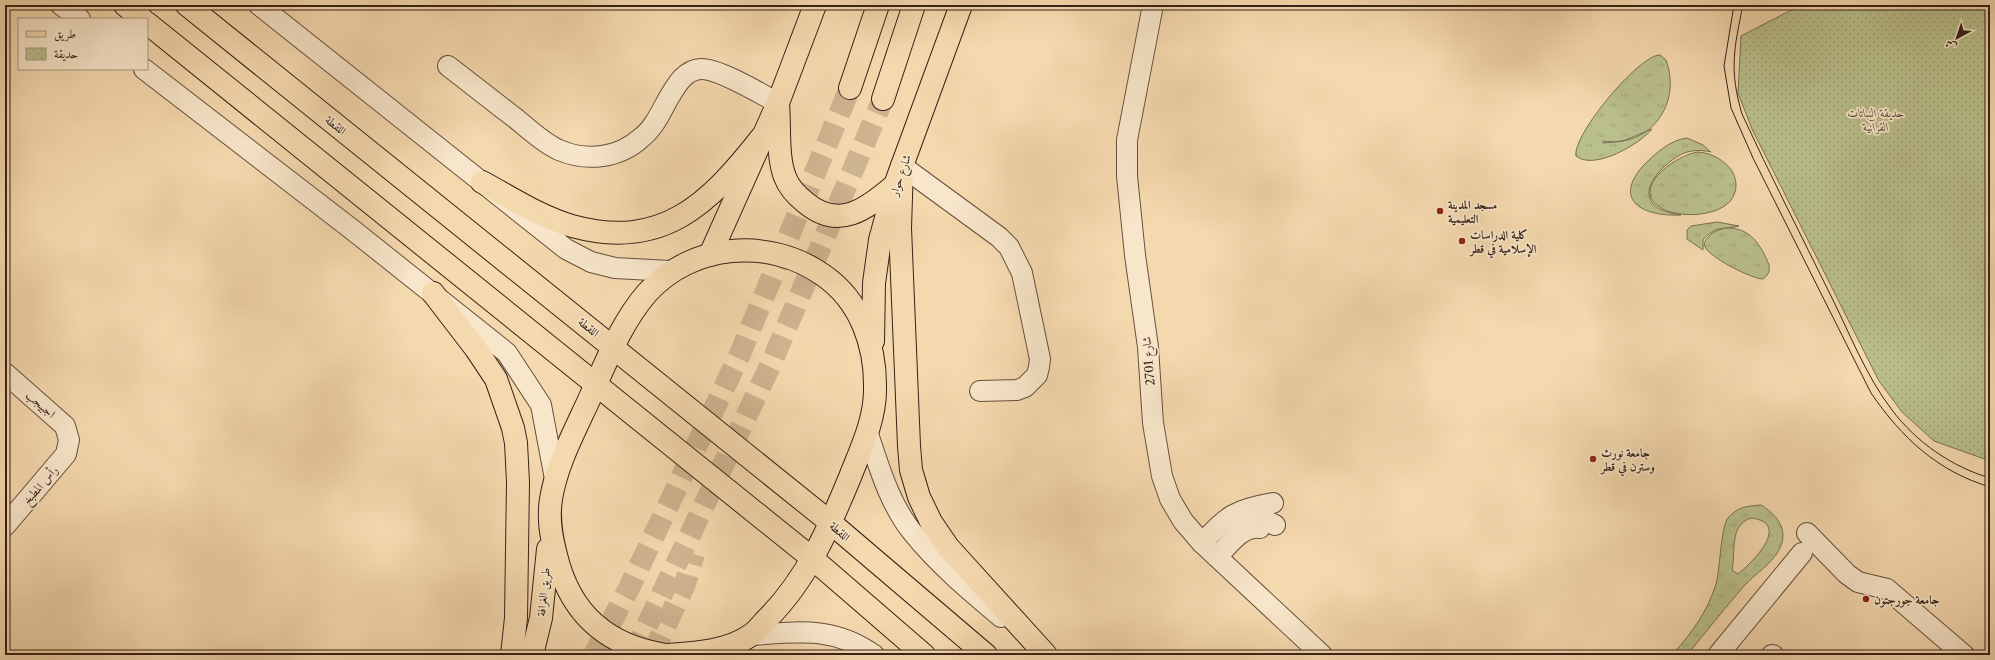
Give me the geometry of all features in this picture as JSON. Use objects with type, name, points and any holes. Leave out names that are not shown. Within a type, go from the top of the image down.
[{"type":"main road","points":[[125,5],[141,18]]},
{"type":"main road","name":"اللقطة","points":[[187,5],[831,523],[986,655]]},
{"type":"main road","points":[[710,255],[761,138],[778,103],[815,5]]},
{"type":"main road","points":[[850,88],[878,5]]},
{"type":"main road","points":[[883,100],[914,5]]},
{"type":"main road","name":"شارع حوار","points":[[873,352],[874,282],[880,240],[898,176],[961,5]]},
{"type":"main road","points":[[148,24],[812,559],[924,655]]},
{"type":"main road","points":[[778,103],[782,163],[785,178],[795,194],[810,207],[828,215],[847,216],[864,209],[898,176]]},
{"type":"main road","points":[[482,182],[538,212],[571,226],[605,233],[633,232],[660,227],[686,215],[707,199],[734,172],[761,138]]},
{"type":"main road","points":[[898,176],[901,284],[911,470],[918,492],[931,522],[948,547],[1045,655]]},
{"type":"main road","points":[[549,528],[560,572],[570,595],[590,622],[615,639],[641,651],[667,655],[696,653],[737,644],[775,611],[795,585],[812,559],[831,523],[868,434],[875,392],[873,352],[863,323],[847,297],[825,276],[799,260],[770,251],[740,249],[710,255],[670,271]]},
{"type":"main road","name":"طريق الغرافة","points":[[532,655],[541,618],[551,501],[555,480],[571,439],[613,347],[628,319],[647,293],[670,271]]},
{"type":"main road","points":[[433,293],[476,349],[496,379],[513,428],[516,443],[518,482],[516,618],[512,655]]},
{"type":"street","points":[[62,5],[79,18]]},
{"type":"street","points":[[260,5],[566,249],[591,262],[615,268],[670,271]]},
{"type":"street","name":"شارع 2701","points":[[1153,5],[1127,140],[1127,176],[1134,255],[1148,347],[1153,423],[1162,476],[1170,499],[1183,522],[1210,550],[1322,655]]},
{"type":"street","points":[[448,66],[547,142],[564,152],[584,157],[609,155],[626,148],[642,138],[650,129],[679,82],[692,71],[700,69],[716,72],[778,103]]},
{"type":"street","points":[[145,70],[433,293],[507,353],[541,405],[555,480]]},
{"type":"street","points":[[898,176],[999,237],[1009,247],[1022,273],[1040,359],[1037,375],[1025,387],[1017,390],[980,391]]},
{"type":"street","name":"اجبيجب","points":[[5,373],[65,426],[69,440]]},
{"type":"street","points":[[868,434],[882,475],[893,501],[912,532],[937,560],[1045,655]]},
{"type":"street","name":"رأس المطبخ","points":[[5,526],[66,454],[69,440]]},
{"type":"street","points":[[1210,550],[1231,515],[1248,508],[1273,503]]},
{"type":"street","points":[[1210,550],[1248,529],[1260,528],[1272,530]]},
{"type":"street","points":[[1807,533],[1847,574],[1858,582],[1887,589],[1964,655]]},
{"type":"street","points":[[1718,655],[1802,553]]},
{"type":"street","points":[[737,644],[812,631],[843,638],[862,646],[874,655]]},
{"type":"green space","name":"حديقة النباتات القرآنية","points":[[1801,5],[1990,5],[1990,461],[1934,441],[1902,412],[1879,381],[1752,129],[1738,93],[1741,36]]},
{"type":"green space","points":[[1660,55],[1666,60],[1670,76],[1670,92],[1666,106],[1658,119],[1648,130],[1644,132],[1652,129],[1638,142],[1605,158],[1584,160],[1576,156],[1578,146],[1585,131],[1609,97],[1638,67],[1650,58]],"holes":[[[1603,141],[1620,141],[1603,143]]]},
{"type":"green space","points":[[1687,138],[1703,145],[1711,152],[1693,151],[1680,155],[1658,173],[1649,189],[1649,197],[1656,207],[1666,212],[1681,215],[1665,215],[1641,208],[1634,202],[1631,194],[1632,184],[1638,172],[1663,148],[1676,141]]},
{"type":"green space","points":[[1698,152],[1717,158],[1732,171],[1736,187],[1735,192],[1729,202],[1719,209],[1690,215],[1675,213],[1663,209],[1654,202],[1650,193],[1651,186],[1655,179],[1668,166],[1684,157]]},
{"type":"green space","points":[[1717,222],[1739,226],[1712,232],[1703,240],[1703,250],[1687,239],[1687,230],[1691,226]]},
{"type":"green space","points":[[1726,228],[1734,228],[1748,234],[1758,244],[1769,265],[1768,273],[1763,279],[1749,275],[1730,266],[1712,255],[1706,249],[1704,244],[1710,235],[1716,231]]},
{"type":"green space","points":[[1761,505],[1772,513],[1780,523],[1783,535],[1780,548],[1773,559],[1744,586],[1687,655],[1672,655],[1698,622],[1713,594],[1716,584],[1722,539],[1728,518],[1739,509]],"holes":[[[1751,518],[1763,521],[1768,527],[1769,535],[1766,543],[1752,561],[1738,574],[1732,570],[1736,533],[1739,526],[1744,521]]]},
{"type":"tunnel","points":[[594,655],[630,586],[740,354],[850,88]]},
{"type":"tunnel","points":[[633,655],[771,364],[883,99]]},
{"type":"tunnel","points":[[652,655],[685,584],[694,554]]},
{"type":"tram line","points":[[1734,5],[1724,66],[1731,108],[1753,158],[1871,393],[1895,424],[1922,451],[1953,472],[1990,487]]},
{"type":"tram line","points":[[1743,5],[1734,59],[1735,84],[1742,114],[1866,369],[1892,410],[1912,433],[1936,452],[1949,460],[1990,478]]},
{"type":"place","name":"مسجد المدينة التعليمية","points":[[1440,211]]},
{"type":"place","name":"كلية الدراسات الإسلامية في قطر","points":[[1462,241]]},
{"type":"place","name":"جامعة نورث وسترن في قطر","points":[[1593,459]]},
{"type":"place","name":"جامعة جورجتون","points":[[1866,599]]}]
